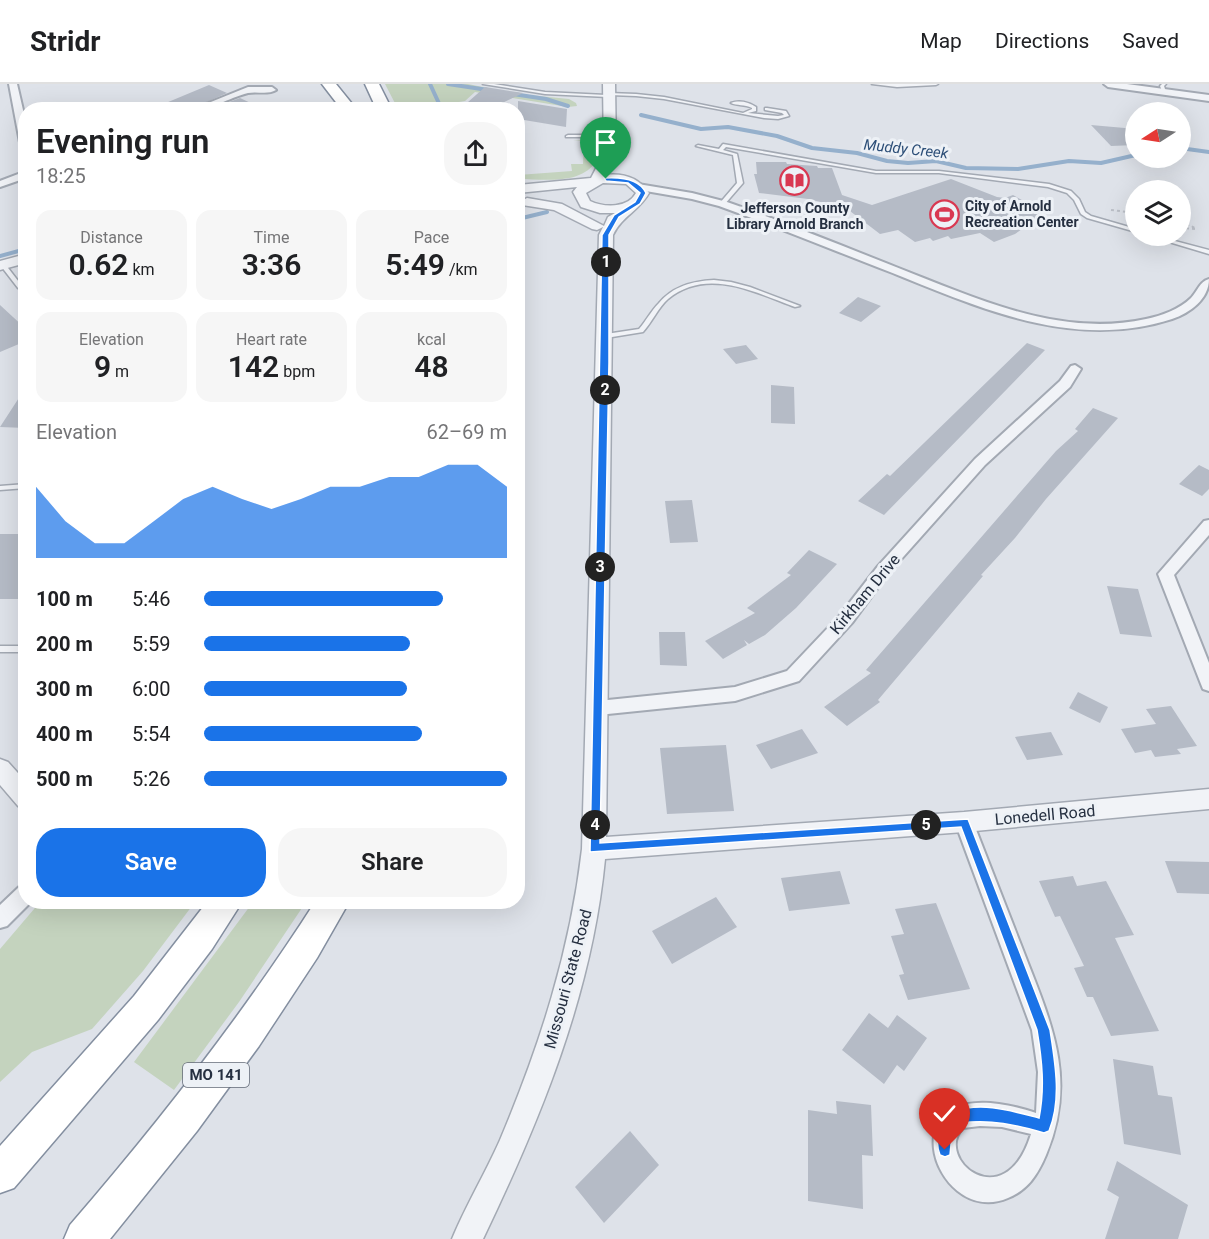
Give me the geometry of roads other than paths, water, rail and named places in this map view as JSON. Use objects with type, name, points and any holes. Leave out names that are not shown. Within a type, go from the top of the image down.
[{"type":"highway","points":[[327,84],[334,102]]},
{"type":"highway","points":[[327,84],[343,102]]},
{"type":"highway","points":[[372,84],[381,102]]},
{"type":"highway","points":[[0,1174],[84,1081],[145,1008],[221,909]]},
{"type":"highway","name":"MO 141","points":[[84,1239],[199,1098],[268,1003],[328,909]]},
{"type":"street","points":[[13,84],[18,109]]},
{"type":"street","points":[[1108,84],[1163,87],[1209,98]]},
{"type":"street","points":[[216,102],[248,90],[272,90]]},
{"type":"street","points":[[525,202],[557,207],[601,231],[635,204],[643,193],[617,161],[609,135],[609,91]]},
{"type":"street","points":[[584,202],[579,192],[617,161]]},
{"type":"street","points":[[0,184],[18,177]]},
{"type":"street","points":[[525,188],[622,180],[637,186],[722,204],[983,305],[1016,316],[1060,324],[1123,326],[1163,318],[1192,304],[1202,296],[1209,282]]},
{"type":"street","points":[[525,202],[555,199],[584,202],[607,209],[680,195]]},
{"type":"street","name":"Missouri State Road","points":[[467,1239],[514,1141],[557,1027],[582,934],[594,849],[606,336],[601,231],[584,202]]},
{"type":"street","points":[[1,266],[18,261]]},
{"type":"street","name":"Kirkham Drive","points":[[598,708],[735,694],[793,676],[846,619],[883,570],[980,462],[1065,384],[1075,369]]},
{"type":"street","points":[[1209,525],[1166,574],[1209,684]]},
{"type":"street","points":[[2,774],[18,791]]},
{"type":"street","name":"Lonedell Road","points":[[594,849],[964,822],[1209,799]]},
{"type":"street","points":[[964,822],[1043,1030],[1048,1061],[1049,1099],[1044,1127],[1031,1161],[1020,1178],[1004,1187],[988,1191],[972,1187],[957,1175],[945,1150],[945,1132],[958,1117],[978,1114],[1001,1115],[1044,1127]]},
{"type":"street","points":[[0,919],[18,901]]},
{"type":"lane","points":[[485,84],[545,93],[609,91],[662,97],[742,113],[780,118],[787,116],[784,112],[767,109]]},
{"type":"lane","points":[[874,84],[897,86],[936,84]]},
{"type":"lane","points":[[1155,84],[1163,87]]},
{"type":"lane","points":[[733,103],[746,103],[754,107],[752,112],[742,113]]},
{"type":"lane","points":[[567,136],[609,135]]},
{"type":"lane","points":[[721,150],[725,145],[876,172],[939,172],[1049,186],[1069,192],[1076,199],[1083,213],[1125,227]]},
{"type":"lane","points":[[698,146],[735,154],[740,183],[722,204]]},
{"type":"lane","points":[[1188,246],[1209,252]]},
{"type":"lane","points":[[1,266],[18,285]]},
{"type":"lane","points":[[606,336],[641,331],[666,298],[677,289],[700,281],[734,284],[797,306]]},
{"type":"lane","points":[[0,488],[18,487]]},
{"type":"lane","points":[[0,649],[18,649]]},
{"type":"waterway","points":[[430,84],[438,102]]},
{"type":"waterway","name":"Muddy Creek","points":[[448,84],[488,90]]},
{"type":"waterway","name":"Muddy Creek","points":[[513,94],[546,99],[568,106]]},
{"type":"waterway","name":"Muddy Creek","points":[[641,115],[701,129],[728,127],[777,136],[812,148],[857,153],[887,161],[908,163],[936,161],[966,168],[1018,169],[1069,161],[1101,163],[1125,158]]},
{"type":"waterway","name":"Muddy Creek","points":[[1191,150],[1209,152]]},
{"type":"waterway","points":[[525,217],[547,212]]},
{"type":"waterway","points":[[0,256],[18,251]]},
{"type":"place","name":"Jefferson County Library Arnold Branch","points":[[795,181]]},
{"type":"place","name":"City of Arnold Recreation Center","points":[[944,214]]}]
